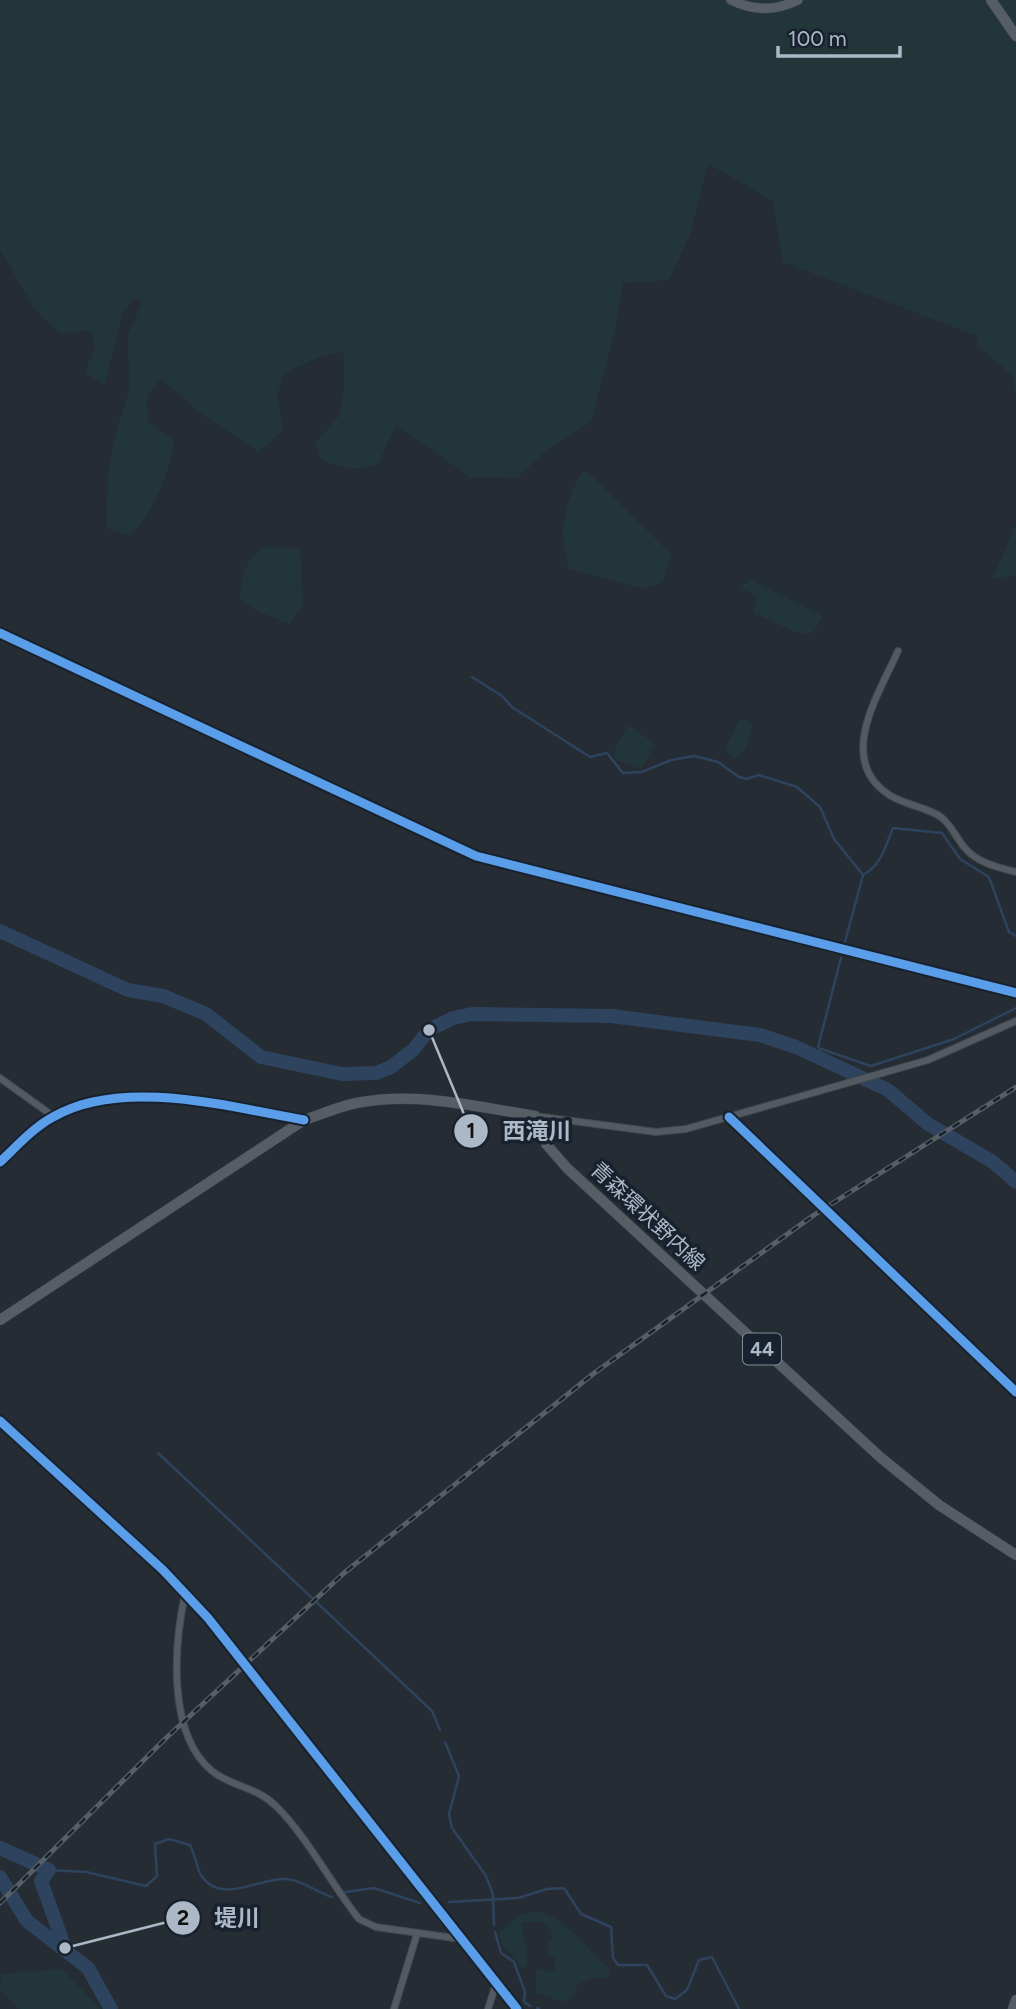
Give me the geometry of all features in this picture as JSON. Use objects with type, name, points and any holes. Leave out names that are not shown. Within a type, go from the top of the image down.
[{"type":"main road","points":[[991,0],[1016,36]]},
{"type":"main road","points":[[0,1320],[304,1120],[360,1102],[382,1100],[464,1104],[536,1116]]},
{"type":"main road","name":"青森環状野内線","points":[[536,1116],[546,1144],[561,1161],[838,1419],[939,1506],[1016,1555]]},
{"type":"main road","points":[[1013,2009],[1016,2000]]},
{"type":"street","points":[[731,0],[743,6],[765,9],[798,0]]},
{"type":"street","points":[[0,633],[477,856],[1016,993]]},
{"type":"street","points":[[898,651],[864,726],[863,754],[869,770],[878,785],[891,796],[942,818],[971,855],[983,862],[1016,872]]},
{"type":"street","points":[[536,1116],[656,1132],[686,1129],[928,1060],[1016,1021]]},
{"type":"street","points":[[0,1078],[53,1116]]},
{"type":"street","points":[[0,1162],[53,1116],[96,1100],[131,1097],[197,1102],[304,1120]]},
{"type":"street","points":[[729,1117],[1016,1392]]},
{"type":"street","points":[[0,1422],[185,1594],[285,1712],[517,2009]]},
{"type":"street","points":[[185,1594],[178,1625],[177,1677],[182,1714],[197,1755],[214,1773],[257,1790],[277,1806],[359,1919],[376,1927],[461,1939]]},
{"type":"street","points":[[394,2009],[417,1934]]},
{"type":"street","points":[[488,2009],[496,1984]]},
{"type":"green space","points":[[0,0],[1016,0],[1016,399],[1013,376],[977,345],[977,336],[783,262],[772,200],[708,164],[690,234],[669,280],[623,283],[616,327],[591,422],[548,449],[517,478],[470,477],[396,425],[378,464],[349,468],[320,459],[315,443],[339,416],[344,391],[344,352],[319,357],[285,373],[277,395],[284,429],[259,452],[203,415],[160,378],[147,396],[148,421],[174,440],[165,478],[147,515],[131,536],[106,528],[108,477],[116,431],[129,392],[128,334],[142,304],[135,298],[123,313],[104,385],[85,372],[95,346],[90,330],[60,334],[35,310],[0,250]]},
{"type":"green space","points":[[582,471],[591,475],[671,554],[663,582],[644,589],[569,569],[563,541],[564,518]]},
{"type":"green space","points":[[1016,524],[1016,576],[993,578]]},
{"type":"green space","points":[[263,547],[300,549],[303,605],[289,624],[255,610],[240,598],[245,569]]},
{"type":"green space","points":[[749,579],[823,616],[813,633],[798,633],[753,613],[757,596],[741,588]]},
{"type":"green space","points":[[747,719],[753,724],[749,739],[736,758],[728,753],[726,745],[740,720]]},
{"type":"green space","points":[[628,725],[656,744],[641,769],[616,760],[613,753]]},
{"type":"green space","points":[[534,1911],[556,1919],[573,1932],[610,1970],[607,1978],[593,1978],[578,1984],[573,1997],[563,2002],[536,1993],[536,1969],[554,1972],[555,1958],[549,1955],[548,1944],[553,1937],[550,1928],[542,1922],[523,1922],[528,1960],[527,1966],[522,1969],[502,1944],[499,1932],[520,1915]]},
{"type":"green space","points":[[62,1969],[100,2009],[20,2009],[0,1990],[1,1974]]},
{"type":"waterway","points":[[472,677],[502,696],[512,707],[590,757],[607,753],[623,773],[642,772],[671,760],[694,756],[718,762],[739,777],[746,779],[759,775],[797,787],[820,807],[834,839],[863,875],[879,861],[893,828],[942,833],[960,859],[989,877],[1009,932],[1016,936]]},
{"type":"waterway","points":[[845,942],[863,875]]},
{"type":"waterway","points":[[0,931],[128,990],[163,996],[206,1014],[261,1057],[342,1074],[376,1073],[391,1067],[413,1050],[429,1030],[453,1018],[472,1014],[611,1016],[760,1035],[796,1047],[888,1090],[928,1124],[993,1162],[1016,1182]]},
{"type":"waterway","points":[[821,1049],[818,1047],[841,958]]},
{"type":"waterway","points":[[818,1057],[821,1049],[871,1066],[954,1039],[1016,1008]]},
{"type":"waterway","points":[[158,1453],[432,1711],[440,1730]]},
{"type":"waterway","points":[[445,1742],[459,1776],[449,1814],[452,1828],[486,1876],[493,1894],[494,1925]]},
{"type":"waterway","points":[[49,1870],[86,1872],[146,1886],[157,1876],[155,1844],[169,1839],[190,1845],[201,1875],[209,1884],[219,1888],[241,1888],[287,1879],[332,1897]]},
{"type":"waterway","points":[[0,1848],[49,1870],[41,1881],[65,1948]]},
{"type":"waterway","points":[[0,1877],[27,1921],[88,1968],[111,2009]]},
{"type":"waterway","points":[[345,1892],[374,1888],[420,1903]]},
{"type":"waterway","points":[[449,1902],[518,1898],[547,1889],[564,1888],[581,1914],[611,1927],[613,1958],[618,1965],[647,1965],[666,1996],[675,1999],[687,1990],[699,1960],[712,1957],[739,2009]]},
{"type":"waterway","points":[[495,1932],[501,1953],[514,1962],[525,1992],[524,2002],[530,2006]]},
{"type":"railway","points":[[0,1903],[165,1739],[344,1573],[593,1374],[814,1215],[1016,1087]]},
{"type":"cycle path","points":[[0,633],[476,856],[1016,993]]},
{"type":"cycle path","points":[[0,1162],[32,1132],[53,1117],[81,1105],[111,1099],[177,1099],[304,1120]]},
{"type":"cycle path","points":[[729,1117],[1016,1392]]},
{"type":"cycle path","points":[[0,1421],[163,1570],[208,1618],[517,2009]]},
{"type":"place","name":"西滝川","points":[[429,1030]]},
{"type":"place","name":"堤川","points":[[65,1948]]}]
